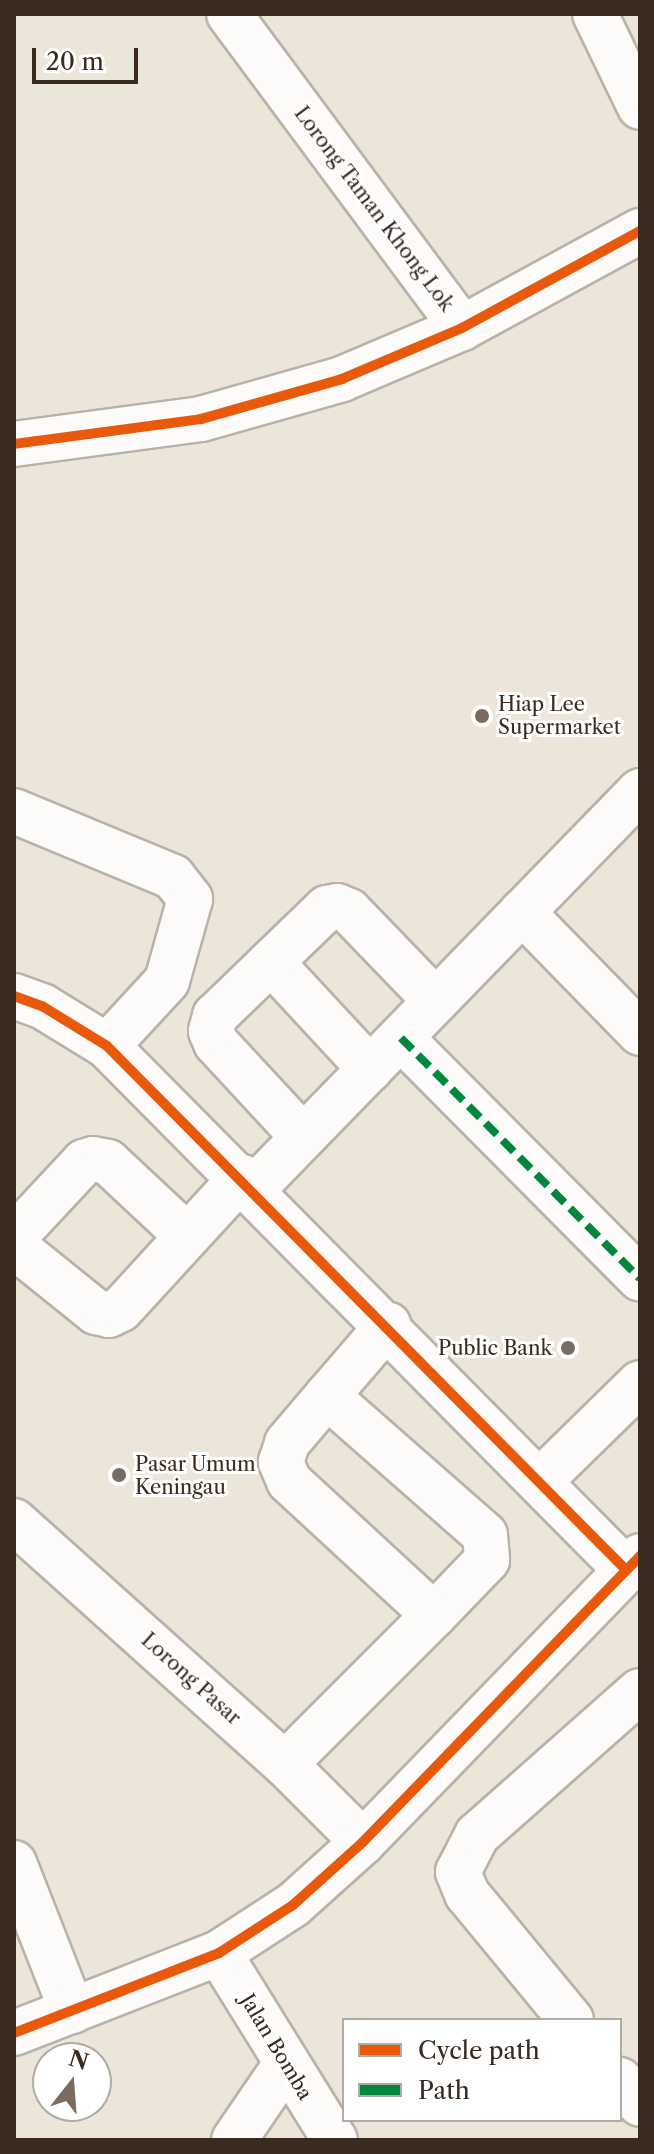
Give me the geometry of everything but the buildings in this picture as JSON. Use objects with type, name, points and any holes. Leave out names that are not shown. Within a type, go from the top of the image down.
[{"type":"street","name":"Lorong Taman Khong Lok","points":[[229,14],[462,328]]},
{"type":"street","points":[[595,14],[640,107]]},
{"type":"street","points":[[14,444],[201,419],[342,379],[462,328],[640,231]]},
{"type":"street","points":[[14,1246],[96,1312],[109,1315],[121,1309],[187,1236],[303,1137],[640,791]]},
{"type":"street","points":[[14,811],[173,877],[190,899],[167,981],[107,1046]]},
{"type":"street","points":[[303,1137],[211,1031],[215,1016],[327,908],[337,906],[349,911],[436,1001]]},
{"type":"street","points":[[522,912],[640,1033]]},
{"type":"street","points":[[271,962],[370,1069]]},
{"type":"street","points":[[14,2033],[219,1953],[293,1905],[363,1842],[633,1563],[542,1479],[107,1046],[42,1006],[15,1005]]},
{"type":"street","points":[[401,1038],[640,1279]]},
{"type":"street","points":[[14,1237],[84,1162],[93,1159],[108,1162],[187,1236]]},
{"type":"street","points":[[388,1325],[287,1443],[281,1462],[289,1481],[434,1615]]},
{"type":"street","points":[[542,1479],[640,1383]]},
{"type":"street","points":[[285,1764],[487,1560],[485,1535],[327,1396]]},
{"type":"street","name":"Lorong Pasar","points":[[14,1521],[285,1764],[363,1842]]},
{"type":"street","points":[[569,2018],[467,1894],[458,1872],[477,1835],[640,1691]]},
{"type":"street","points":[[14,1863],[72,2011]]},
{"type":"street","name":"Jalan Bomba","points":[[219,1953],[335,2140]]},
{"type":"street","points":[[234,2140],[286,2064]]},
{"type":"street","points":[[622,2082],[640,2104]]},
{"type":"marked path","points":[[401,1038],[640,1279]]},
{"type":"cycle path","points":[[14,444],[201,419],[342,379],[462,328],[640,231]]},
{"type":"cycle path","points":[[14,996],[42,1006],[107,1046],[626,1570]]},
{"type":"cycle path","points":[[14,2033],[219,1953],[293,1905],[363,1842],[640,1556]]},
{"type":"place","name":"Hiap Lee Supermarket","points":[[482,716]]},
{"type":"place","name":"Public Bank","points":[[568,1348]]},
{"type":"place","name":"Pasar Umum Keningau","points":[[119,1475]]}]
